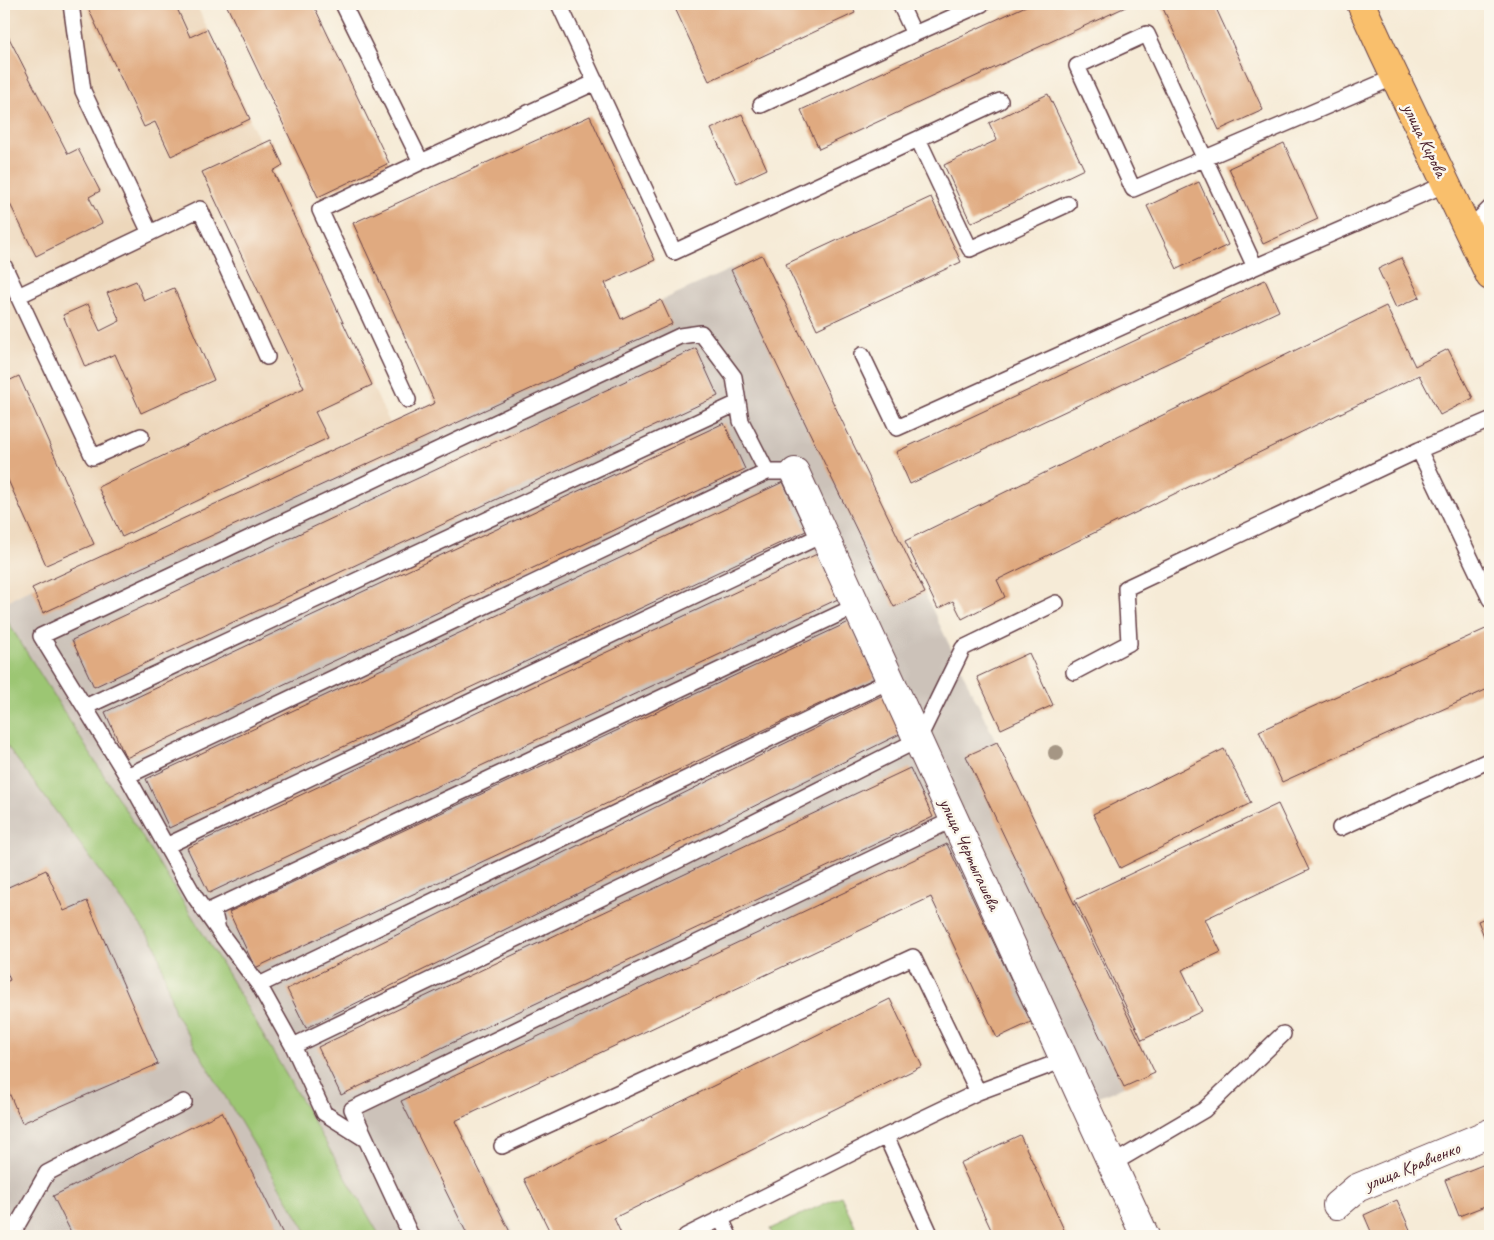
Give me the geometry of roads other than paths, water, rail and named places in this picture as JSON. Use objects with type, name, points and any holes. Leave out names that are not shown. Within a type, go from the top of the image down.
[{"type":"main road","name":"улица Кирова","points":[[1362,4],[1490,276]]},
{"type":"street","name":"улица Чертыгашева","points":[[796,472],[1145,1236]]},
{"type":"street","name":"улица Кравченко","points":[[1337,1205],[1356,1188],[1490,1133]]},
{"type":"lane","points":[[71,4],[83,91],[150,233]]},
{"type":"lane","points":[[343,4],[421,162]]},
{"type":"lane","points":[[559,4],[674,252],[1000,101]]},
{"type":"lane","points":[[900,4],[914,34]]},
{"type":"lane","points":[[760,104],[982,4]]},
{"type":"lane","points":[[1255,267],[1205,159],[1147,34],[1078,66],[1133,189],[1205,159],[1395,77]]},
{"type":"lane","points":[[408,400],[320,210],[596,82]]},
{"type":"lane","points":[[918,139],[970,249],[1068,204]]},
{"type":"lane","points":[[862,355],[897,428],[1255,267],[1446,184]]},
{"type":"lane","points":[[1468,230],[1490,208]]},
{"type":"lane","points":[[18,296],[200,209],[267,357]]},
{"type":"lane","points":[[4,266],[92,457],[141,436]]},
{"type":"lane","points":[[366,1138],[324,1113],[293,1046],[259,985],[194,897],[127,776],[42,636],[680,336],[701,333],[734,377],[741,421],[767,472]]},
{"type":"lane","points":[[85,707],[738,403]]},
{"type":"lane","points":[[1074,672],[1129,644],[1126,588],[1419,450],[1490,420]]},
{"type":"lane","points":[[1419,450],[1490,599]]},
{"type":"lane","points":[[127,776],[767,472],[796,472]]},
{"type":"lane","points":[[166,846],[824,534]]},
{"type":"lane","points":[[293,1046],[645,877],[918,740],[963,648],[1056,604]]},
{"type":"lane","points":[[218,930],[213,909],[856,606]]},
{"type":"lane","points":[[259,985],[891,680]]},
{"type":"lane","points":[[1340,828],[1490,760]]},
{"type":"lane","points":[[411,1236],[352,1109],[954,820]]},
{"type":"lane","points":[[502,1146],[913,957],[978,1092]]},
{"type":"lane","points":[[1112,1164],[1204,1110],[1283,1034]]},
{"type":"lane","points":[[686,1236],[978,1092],[1064,1060]]},
{"type":"lane","points":[[11,1236],[47,1173],[184,1102]]},
{"type":"lane","points":[[886,1136],[931,1236]]},
{"type":"lane","points":[[721,1219],[729,1236]]}]
